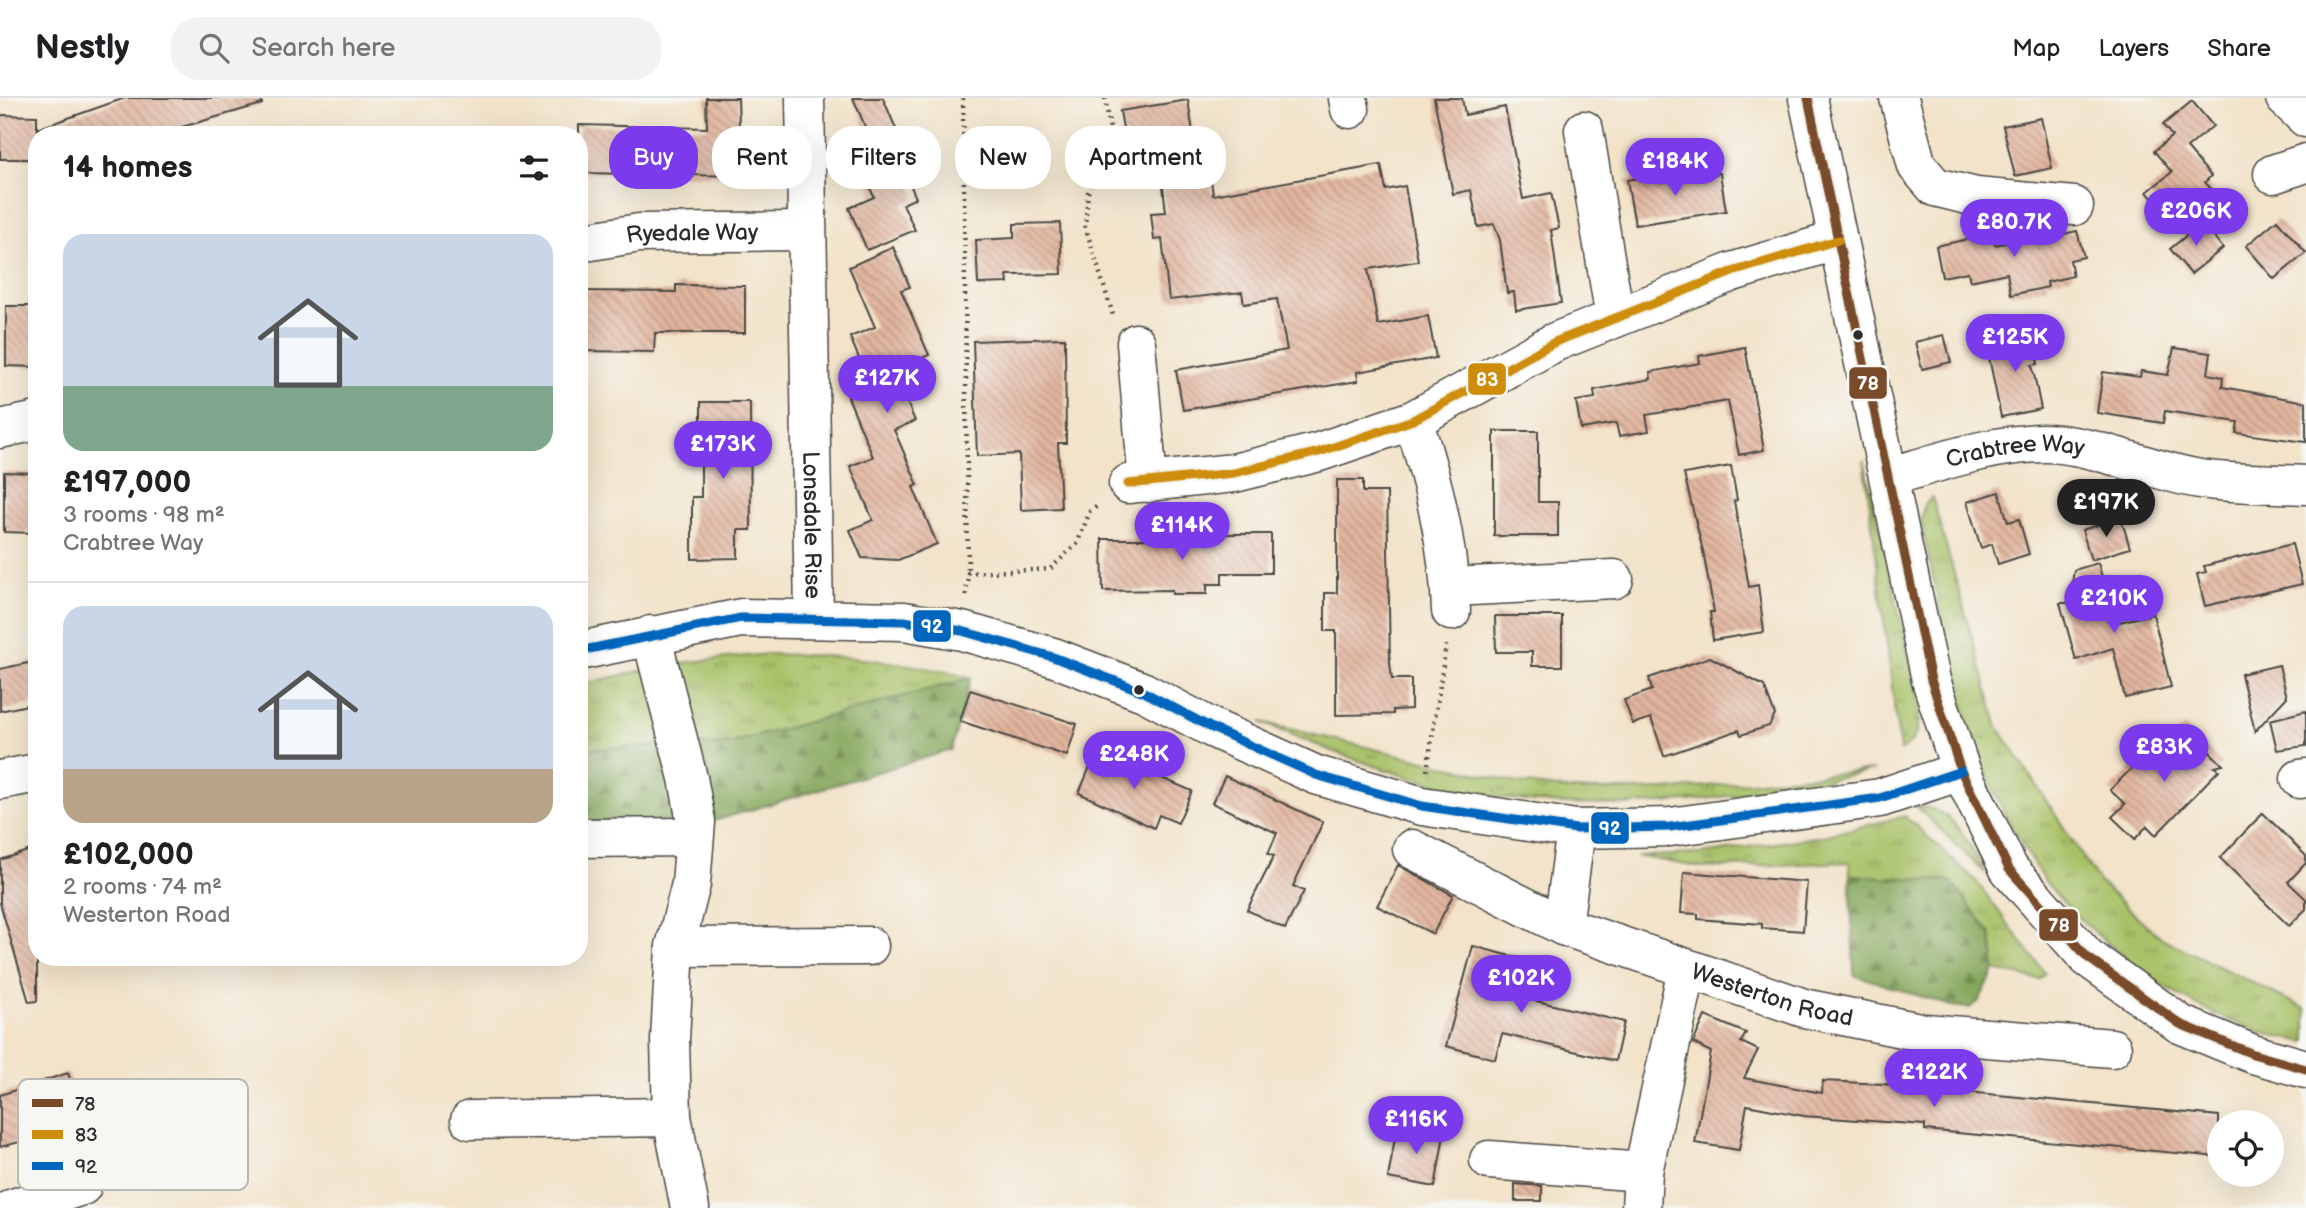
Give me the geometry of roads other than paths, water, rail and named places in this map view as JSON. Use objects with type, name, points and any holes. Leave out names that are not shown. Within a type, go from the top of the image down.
[{"type":"street","name":"Lonsdale Rise","points":[[805,98],[805,231],[814,617]]},
{"type":"street","points":[[1808,98],[1931,680],[1961,771],[2009,869],[2087,957],[2180,1024],[2253,1054],[2306,1069]]},
{"type":"street","points":[[1899,98],[1917,166],[1935,187],[1976,197],[2074,206]]},
{"type":"street","points":[[2285,98],[2306,118]]},
{"type":"street","points":[[1584,130],[1615,318]]},
{"type":"street","name":"Ryedale Way","points":[[588,242],[639,233],[805,231]]},
{"type":"street","points":[[1136,343],[1138,483],[1234,473],[1319,453],[1413,420],[1555,342],[1732,272],[1838,240]]},
{"type":"street","points":[[1413,420],[1432,475],[1451,599],[1614,579]]},
{"type":"street","points":[[0,429],[28,423]]},
{"type":"street","name":"Crabtree Way","points":[[1889,477],[2009,444],[2048,443],[2088,449],[2124,462],[2200,479],[2306,485]]},
{"type":"street","points":[[588,649],[741,618],[814,617],[904,621],[961,631],[1053,657],[1144,692],[1212,728],[1316,775],[1422,806],[1576,829],[1670,827],[1880,798],[1961,771]]},
{"type":"street","points":[[650,635],[688,778],[696,822],[691,884],[675,947],[670,1040],[673,1117],[690,1208]]},
{"type":"street","points":[[0,780],[28,775]]},
{"type":"street","points":[[1563,926],[1576,829]]},
{"type":"street","points":[[588,838],[694,836]]},
{"type":"street","name":"Westerton Road","points":[[1412,849],[1563,926],[1804,1008],[1925,1033],[2112,1048]]},
{"type":"street","points":[[675,947],[869,946]]},
{"type":"street","points":[[1489,1160],[1642,1190],[1687,969]]},
{"type":"street","points":[[470,1120],[673,1117]]},
{"type":"street","points":[[13,1208],[69,1190]]}]
